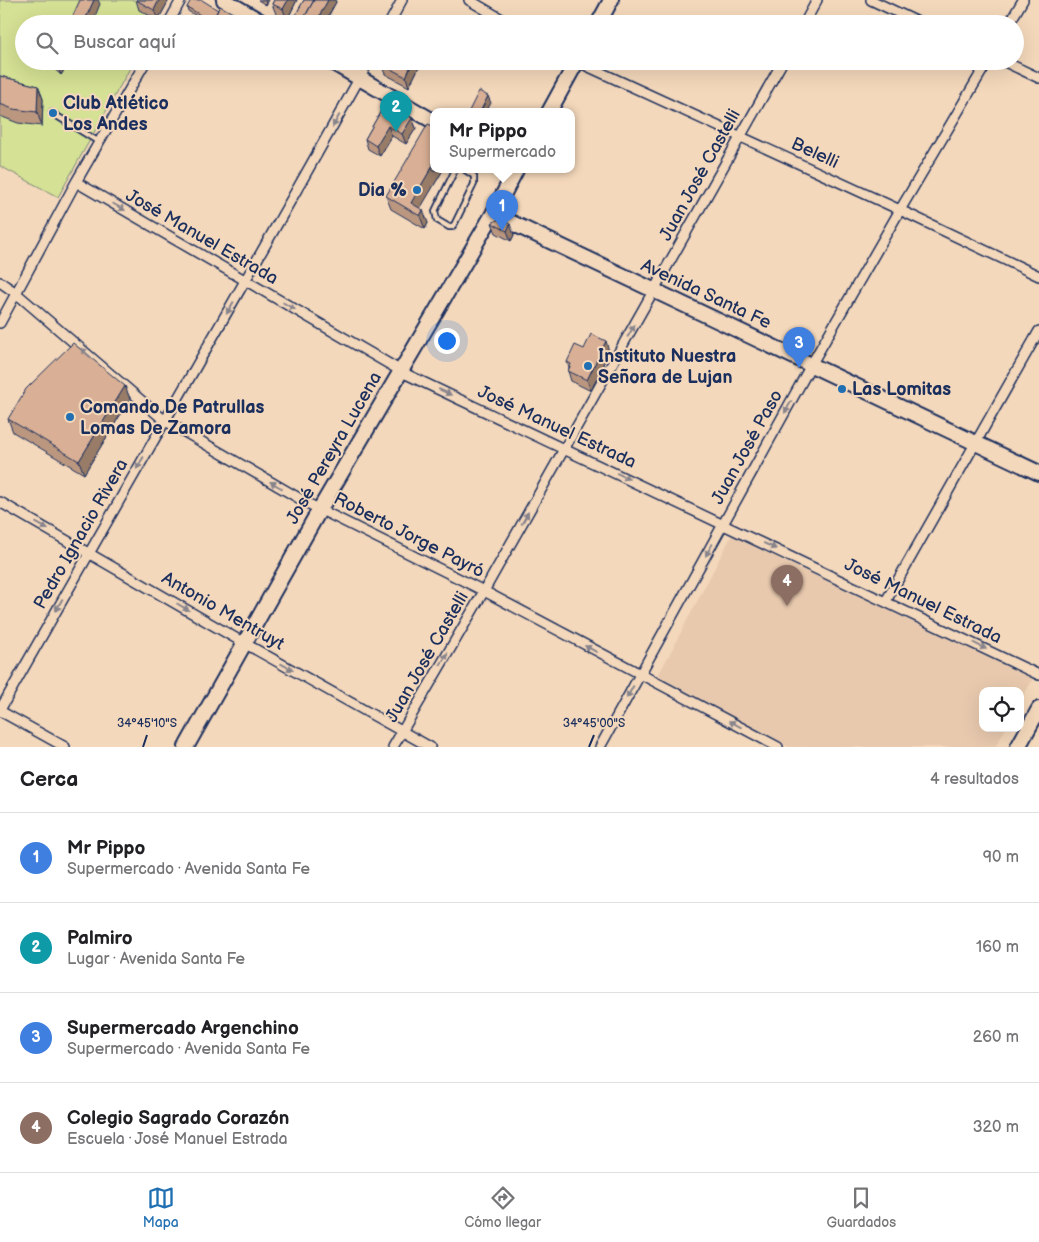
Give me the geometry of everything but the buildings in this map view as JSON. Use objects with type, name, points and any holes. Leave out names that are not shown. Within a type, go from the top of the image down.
[{"type":"main road","points":[[224,0],[250,15]]},
{"type":"main road","points":[[603,15],[611,0]]},
{"type":"main road","points":[[345,70],[430,119]]},
{"type":"main road","points":[[550,108],[571,70]]},
{"type":"main road","name":"José Pereyra Lucena","points":[[186,747],[320,509],[493,214],[514,173]]},
{"type":"main road","name":"Avenida Santa Fe","points":[[493,214],[1039,472]]},
{"type":"main road","points":[[1018,747],[1039,710]]},
{"type":"street","points":[[173,15],[181,0]]},
{"type":"street","points":[[394,15],[402,0]]},
{"type":"street","points":[[469,0],[495,15]]},
{"type":"street","points":[[809,15],[817,0]]},
{"type":"street","points":[[871,0],[903,15]]},
{"type":"street","points":[[1014,15],[1023,0]]},
{"type":"street","points":[[0,323],[76,182],[141,70]]},
{"type":"street","name":"Pedro Ignacio Rivera","points":[[0,711],[164,420],[246,281],[363,70]]},
{"type":"street","name":"Belelli","points":[[596,70],[1039,276]]},
{"type":"street","name":"Juan José Castelli","points":[[393,747],[484,591],[778,70]]},
{"type":"street","name":"Juan José Paso","points":[[600,747],[811,365],[983,70]]},
{"type":"street","points":[[1022,70],[1039,78]]},
{"type":"street","name":"José Manuel Estrada","points":[[76,182],[401,371],[1039,674]]},
{"type":"street","name":"Roberto Jorge Payró","points":[[0,282],[16,293],[164,420],[320,509],[484,591],[778,747]]},
{"type":"street","points":[[886,601],[1039,331]]},
{"type":"street","name":"Antonio Mentruyt","points":[[0,502],[244,643],[430,747]]},
{"type":"street","points":[[0,711],[65,747]]},
{"type":"lane","points":[[52,113],[99,142]]},
{"type":"lane","points":[[453,173],[434,211],[437,220],[449,227],[456,223],[474,184],[474,176],[470,173]]},
{"type":"shaded area","points":[[732,535],[1033,679],[1024,695],[1024,687],[979,687],[979,732],[1004,732],[995,747],[788,747],[658,676]]},
{"type":"green space","name":"Club Atlético Los Andes","points":[[0,0],[168,0],[160,15],[15,15],[15,70],[129,70],[58,197],[0,166]]},
{"type":"place","name":"Club Atlético Los Andes","points":[[53,113]]},
{"type":"place","name":"Palmiro","points":[[396,132]]},
{"type":"place","name":"Dia %","points":[[417,190]]},
{"type":"place","name":"Mr Pippo","points":[[502,231]]},
{"type":"place","name":"Instituto Nuestra Señora de Lujan","points":[[588,366]]},
{"type":"place","name":"Supermercado Argenchino","points":[[799,368]]},
{"type":"place","name":"Las Lomitas","points":[[842,389]]},
{"type":"place","name":"Comando De Patrullas Lomas De Zamora","points":[[70,417]]},
{"type":"place","name":"Colegio Sagrado Corazón","points":[[787,606]]}]
